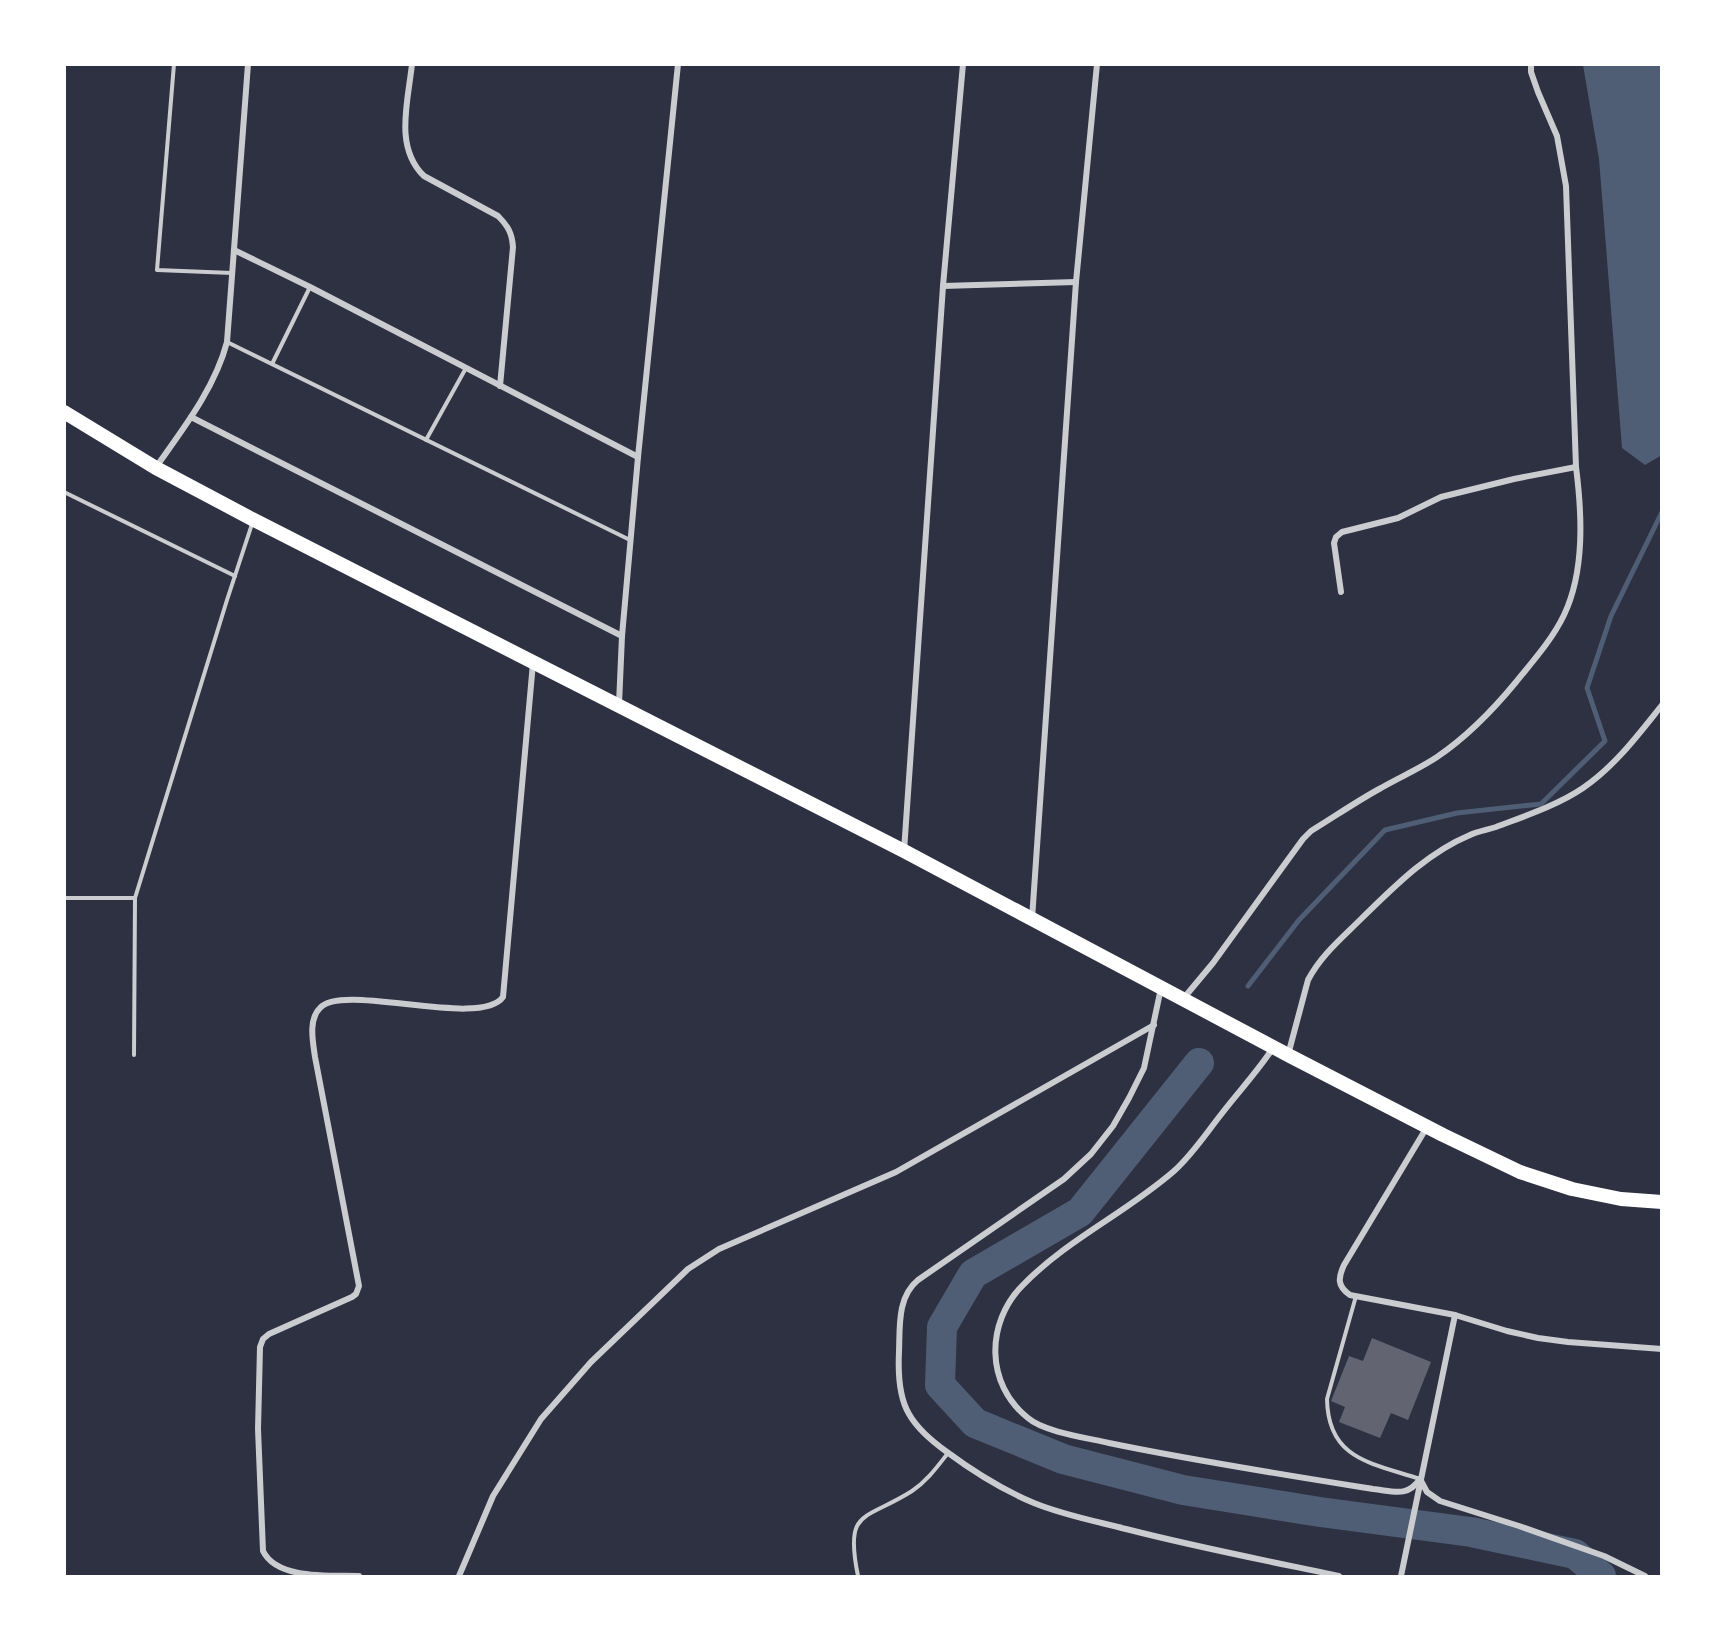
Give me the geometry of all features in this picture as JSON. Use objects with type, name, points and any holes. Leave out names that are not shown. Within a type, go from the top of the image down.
[{"type":"highway","points":[[65,412],[156,468],[254,520],[904,851],[1427,1127],[1520,1172],[1572,1189],[1621,1199],[1662,1202]]},
{"type":"street","points":[[156,468],[191,417],[219,366],[227,342],[248,64]]},
{"type":"street","points":[[412,64],[405,141],[415,167],[424,176],[498,216],[507,225],[512,235],[513,246],[500,386]]},
{"type":"street","points":[[620,705],[622,636],[630,540],[678,64]]},
{"type":"street","points":[[904,851],[943,286],[963,64]]},
{"type":"street","points":[[1032,919],[1076,282],[1097,64]]},
{"type":"street","points":[[1186,1000],[1303,839],[1311,831],[1382,787],[1435,759],[1456,744],[1500,703],[1543,649],[1565,614],[1575,583],[1580,500],[1576,467],[1566,186],[1557,136],[1534,82],[1531,64]]},
{"type":"street","points":[[234,250],[638,457]]},
{"type":"street","points":[[943,286],[1076,282]]},
{"type":"street","points":[[191,417],[622,636]]},
{"type":"street","points":[[1341,592],[1334,543],[1336,537],[1342,532],[1398,518],[1441,497],[1576,467]]},
{"type":"street","points":[[360,1576],[287,1571],[273,1564],[263,1551],[258,1429],[260,1347],[263,1339],[269,1334],[352,1297],[359,1286],[315,1057],[312,1037],[314,1022],[318,1009],[327,1002],[335,1000],[353,999],[416,1005],[474,1007],[496,1002],[503,996],[533,663]]},
{"type":"street","points":[[1288,1055],[1308,980],[1314,969],[1330,948],[1404,877],[1448,846],[1472,834],[1558,802],[1581,789],[1603,773],[1662,705]]},
{"type":"street","points":[[1161,988],[1144,1068],[1113,1126],[1091,1154],[1064,1179],[918,1280],[904,1296],[898,1363],[902,1395],[908,1413],[918,1428],[948,1453],[969,1469],[1034,1503],[1163,1539],[1339,1576]]},
{"type":"street","points":[[459,1576],[493,1496],[541,1419],[591,1362],[688,1269],[719,1249],[896,1172],[1154,1025]]},
{"type":"street","points":[[1271,1046],[1251,1078],[1173,1171],[1052,1260],[1021,1287],[1007,1305],[1000,1319],[995,1345],[998,1374],[1005,1391],[1028,1419],[1074,1436],[1372,1489],[1407,1492],[1415,1487],[1420,1479]]},
{"type":"street","points":[[1427,1127],[1340,1275],[1339,1285],[1342,1289],[1356,1296],[1455,1315],[1538,1338],[1662,1349]]},
{"type":"street","points":[[1401,1576],[1455,1315]]},
{"type":"street","points":[[1420,1479],[1426,1492],[1432,1498],[1604,1556],[1646,1576]]},
{"type":"lane","points":[[174,64],[157,270],[232,273]]},
{"type":"lane","points":[[272,364],[310,287]]},
{"type":"lane","points":[[227,342],[630,540]]},
{"type":"lane","points":[[426,440],[466,368]]},
{"type":"lane","points":[[64,492],[235,576]]},
{"type":"lane","points":[[134,1055],[135,898],[254,520]]},
{"type":"lane","points":[[64,898],[135,898]]},
{"type":"lane","points":[[1356,1296],[1327,1399],[1327,1416],[1333,1434],[1343,1448],[1360,1459],[1420,1479]]},
{"type":"lane","points":[[858,1576],[853,1539],[863,1517],[923,1482],[948,1453]]},
{"type":"water","points":[[1583,65],[1661,65],[1662,455],[1645,465],[1622,448],[1599,159]]},
{"type":"building","points":[[1372,1338],[1431,1362],[1408,1420],[1391,1413],[1380,1438],[1339,1422],[1345,1407],[1331,1401],[1349,1356],[1363,1361]]},
{"type":"waterway","points":[[1248,986],[1299,920],[1385,830],[1457,813],[1541,804],[1605,741],[1587,688],[1611,616],[1662,512]]},
{"type":"waterway","points":[[1199,1063],[1080,1212],[973,1274],[942,1327],[940,1385],[975,1423],[1063,1459],[1183,1490],[1320,1512],[1471,1532],[1575,1554],[1601,1576]]}]
